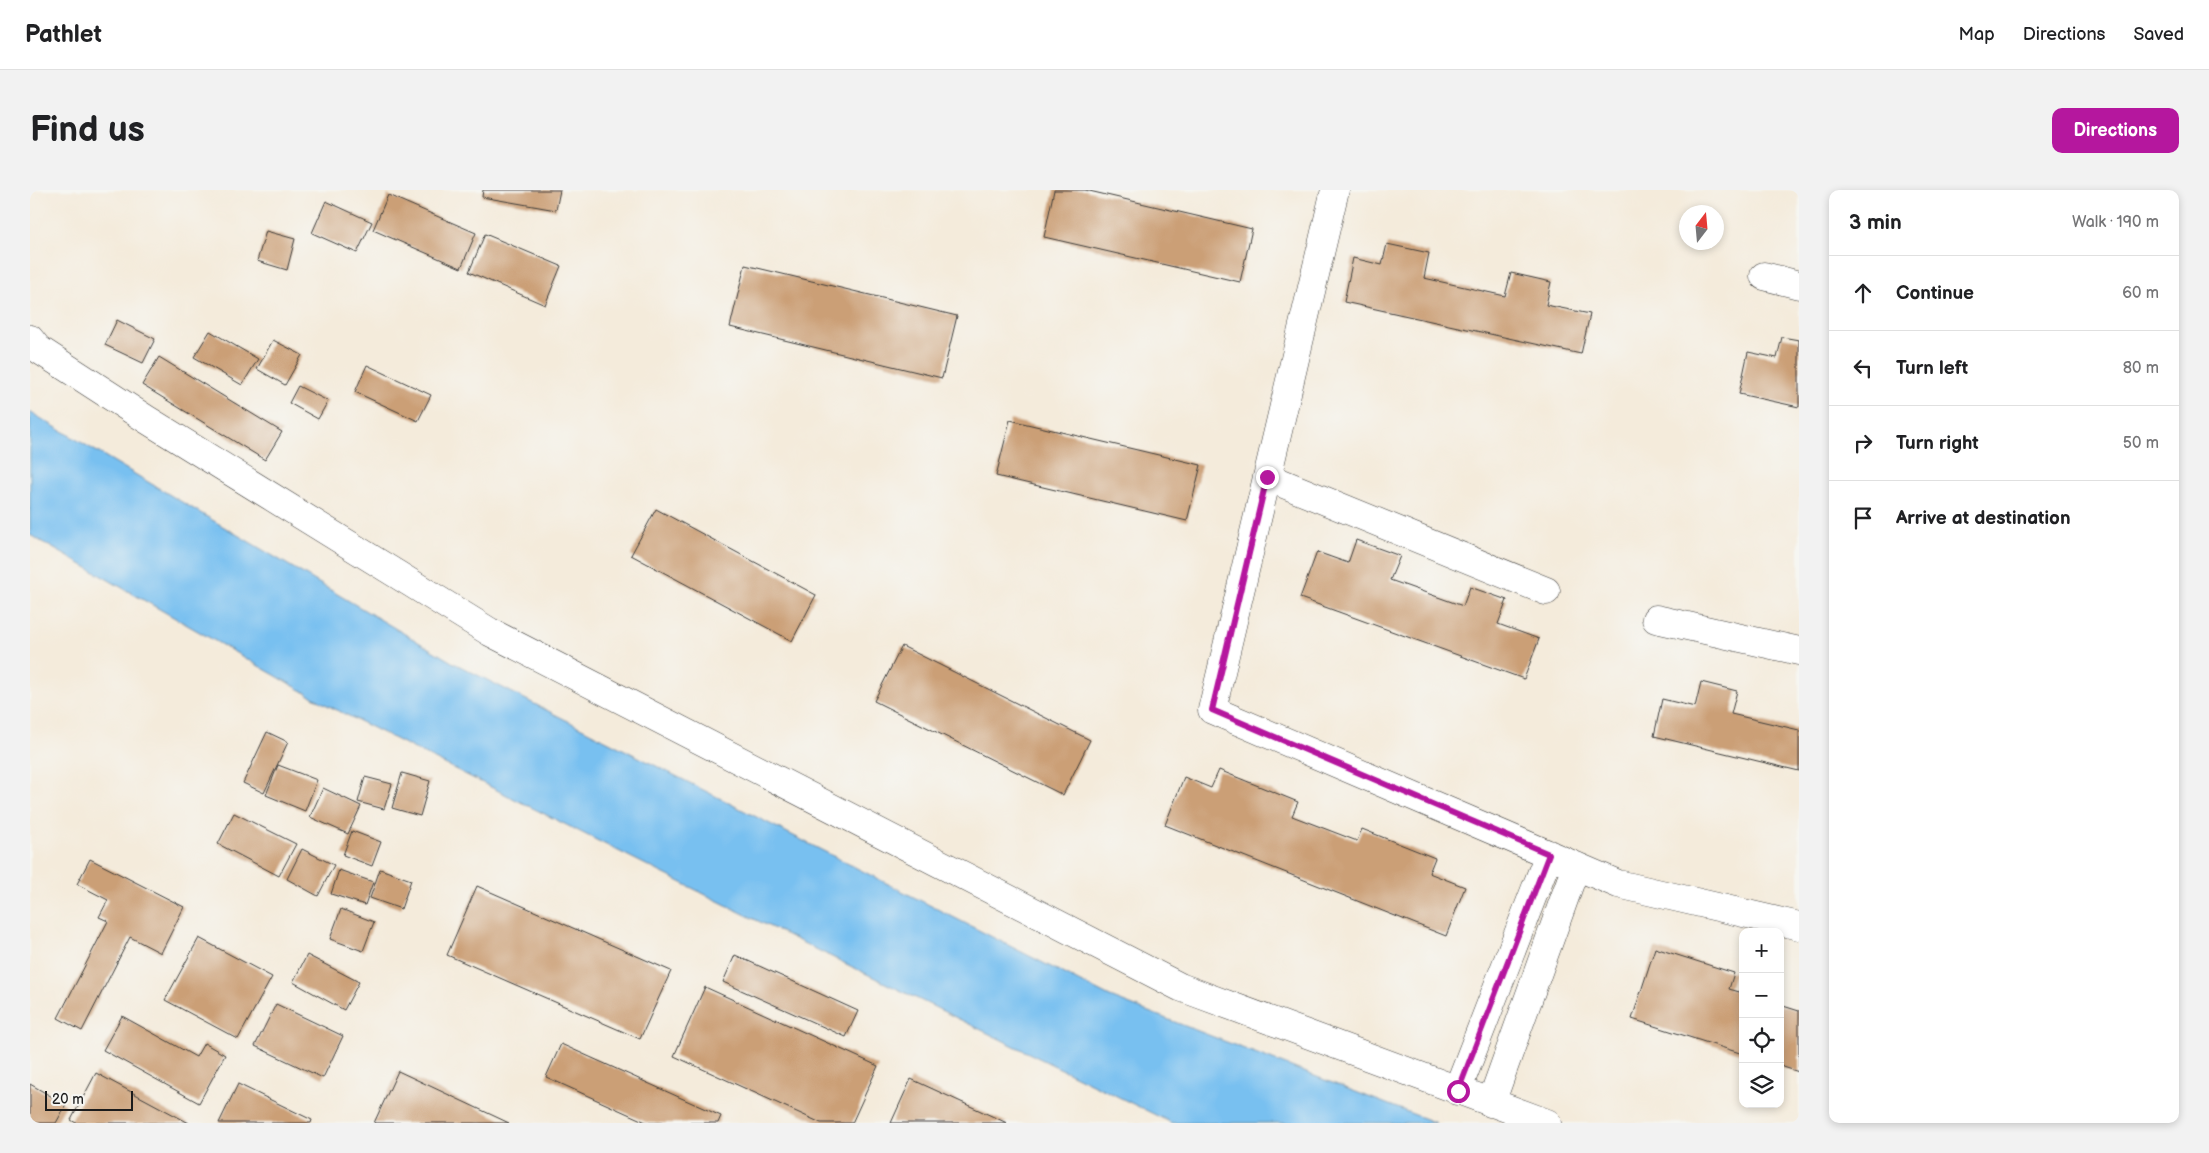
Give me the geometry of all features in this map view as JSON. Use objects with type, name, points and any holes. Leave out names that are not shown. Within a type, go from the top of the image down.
[{"type":"street","points":[[1334,190],[1212,710],[1618,884],[1799,926]]},
{"type":"street","points":[[1764,276],[1799,285]]},
{"type":"street","points":[[30,339],[38,349],[146,419],[490,632],[1180,988],[1547,1123]]},
{"type":"street","points":[[1267,477],[1546,591]]},
{"type":"street","points":[[1656,619],[1799,651]]},
{"type":"street","points":[[1458,1091],[1549,854]]},
{"type":"street","points":[[1491,1103],[1576,866]]},
{"type":"water","points":[[30,412],[452,662],[1110,997],[1436,1123],[1172,1123],[752,918],[327,705],[30,535]]},
{"type":"building","points":[[483,190],[560,190],[556,210],[482,197]]},
{"type":"building","points":[[1054,190],[1085,190],[1252,229],[1240,282],[1044,237]]},
{"type":"building","points":[[388,195],[476,233],[461,268],[373,230]]},
{"type":"building","points":[[326,201],[372,222],[357,253],[312,233]]},
{"type":"building","points":[[266,231],[295,239],[287,270],[257,261]]},
{"type":"building","points":[[485,234],[561,266],[545,305],[469,272]]},
{"type":"building","points":[[1387,244],[1429,253],[1424,278],[1505,296],[1511,273],[1551,282],[1546,305],[1590,314],[1581,354],[1344,302],[1353,258],[1382,265]]},
{"type":"building","points":[[745,265],[957,316],[942,378],[730,327]]},
{"type":"building","points":[[117,320],[155,339],[143,363],[105,345]]},
{"type":"building","points":[[210,331],[258,359],[242,385],[194,357]]},
{"type":"building","points":[[1782,337],[1799,340],[1799,407],[1739,394],[1748,352],[1777,358]]},
{"type":"building","points":[[273,340],[302,355],[285,385],[257,369]]},
{"type":"building","points":[[159,357],[282,432],[265,460],[142,385]]},
{"type":"building","points":[[367,365],[431,395],[418,421],[355,392]]},
{"type":"building","points":[[298,386],[328,401],[318,419],[289,403]]},
{"type":"building","points":[[1010,420],[1201,465],[1187,521],[996,476]]},
{"type":"building","points":[[656,509],[816,595],[792,641],[631,555]]},
{"type":"building","points":[[1356,540],[1400,556],[1390,580],[1463,606],[1470,587],[1507,600],[1498,624],[1539,639],[1524,679],[1300,598],[1317,552],[1348,563]]},
{"type":"building","points":[[902,646],[1090,740],[1063,795],[874,701]]},
{"type":"building","points":[[1701,682],[1737,691],[1731,714],[1799,730],[1799,771],[1654,736],[1662,699],[1695,707]]},
{"type":"building","points":[[267,732],[288,742],[264,793],[243,783]]},
{"type":"building","points":[[278,765],[317,780],[305,811],[266,795]]},
{"type":"building","points":[[1219,770],[1298,802],[1292,816],[1357,841],[1362,829],[1435,858],[1429,873],[1465,887],[1446,936],[1165,825],[1184,777],[1211,788]]},
{"type":"building","points":[[402,773],[430,781],[420,816],[392,808]]},
{"type":"building","points":[[365,777],[392,784],[384,809],[358,802]]},
{"type":"building","points":[[323,788],[361,806],[348,834],[310,817]]},
{"type":"building","points":[[234,813],[296,844],[279,876],[218,844]]},
{"type":"building","points":[[352,831],[381,842],[372,866],[343,855]]},
{"type":"building","points":[[302,849],[334,865],[318,896],[287,879]]},
{"type":"building","points":[[90,859],[184,907],[161,953],[130,937],[82,1031],[58,1018],[108,921],[99,917],[108,900],[77,884]]},
{"type":"building","points":[[380,869],[411,880],[401,909],[370,898]]},
{"type":"building","points":[[339,870],[373,882],[365,905],[331,894]]},
{"type":"building","points":[[477,886],[671,971],[640,1039],[447,955]]},
{"type":"building","points":[[341,909],[374,922],[363,951],[330,939]]},
{"type":"building","points":[[199,938],[272,977],[238,1039],[165,1000]]},
{"type":"building","points":[[1655,948],[1734,973],[1729,989],[1739,992],[1739,1053],[1632,1019]]},
{"type":"building","points":[[307,955],[359,982],[344,1010],[293,982]]},
{"type":"building","points":[[735,955],[858,1011],[846,1037],[723,982]]},
{"type":"building","points":[[705,987],[878,1066],[852,1123],[821,1123],[674,1056]]},
{"type":"building","points":[[276,1004],[343,1036],[323,1078],[255,1046]]},
{"type":"building","points":[[1784,1006],[1799,1011],[1799,1072],[1784,1067]]},
{"type":"building","points":[[122,1016],[196,1057],[204,1043],[225,1055],[199,1103],[103,1050]]},
{"type":"building","points":[[561,1044],[721,1116],[718,1123],[648,1123],[546,1077]]},
{"type":"building","points":[[398,1071],[509,1123],[374,1123]]},
{"type":"building","points":[[96,1073],[189,1123],[76,1123],[71,1120]]},
{"type":"building","points":[[911,1079],[1007,1123],[891,1123]]},
{"type":"building","points":[[30,1084],[66,1105],[56,1123],[30,1123]]},
{"type":"building","points":[[238,1084],[312,1120],[311,1123],[219,1123]]},
{"type":"route","points":[[1267,477],[1212,710],[1549,854],[1458,1091]]}]
